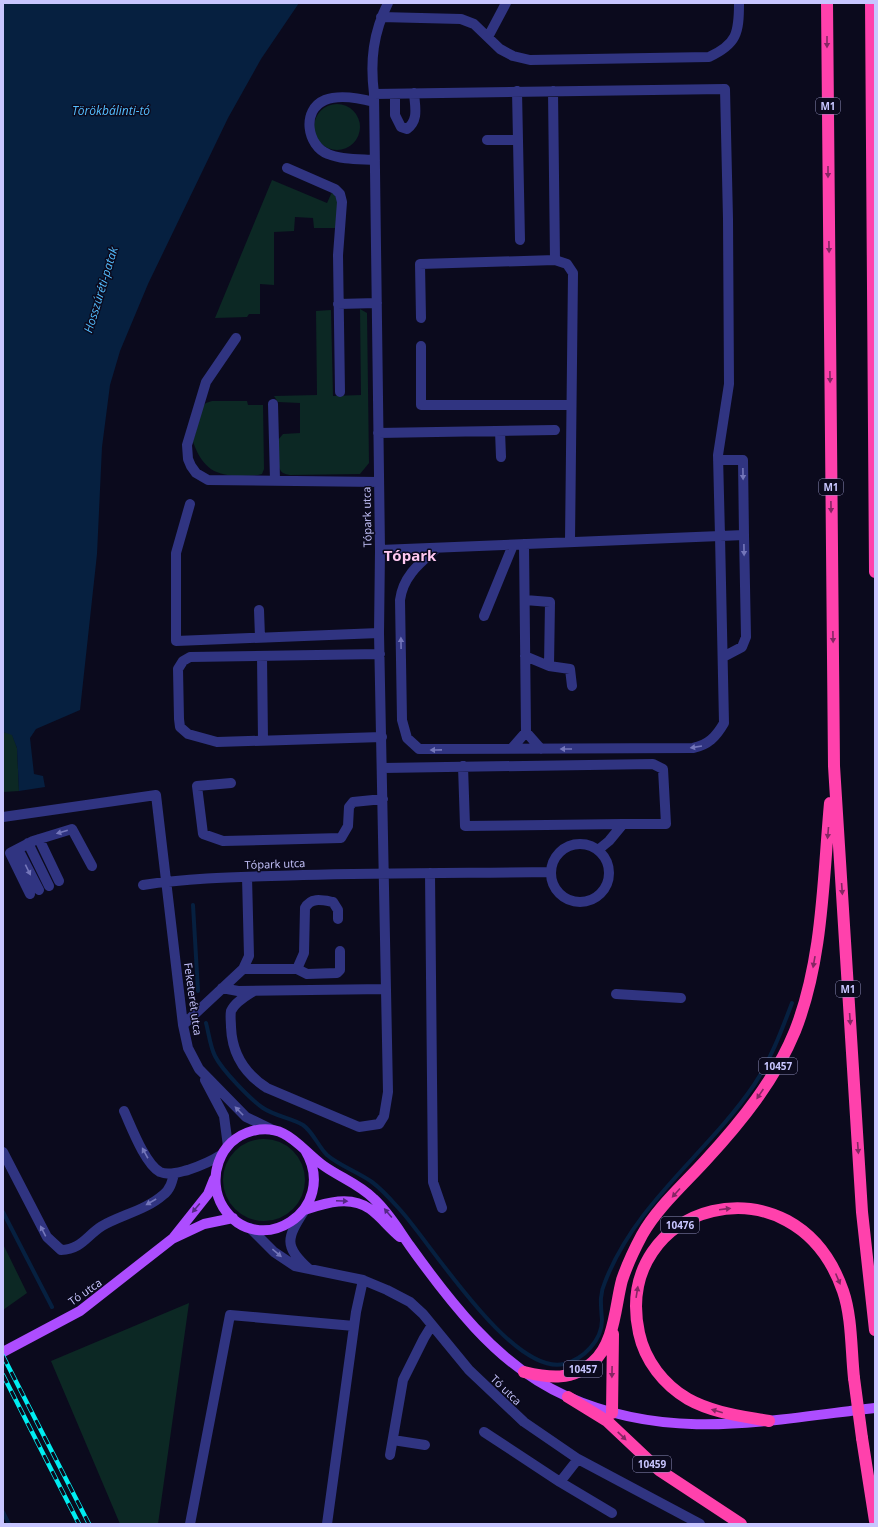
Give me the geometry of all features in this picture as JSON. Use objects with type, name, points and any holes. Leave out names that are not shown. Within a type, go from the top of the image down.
[{"type":"highway","name":"M1","points":[[827,3],[834,766],[862,1212],[875,1330]]},
{"type":"highway","points":[[871,3],[875,572]]},
{"type":"highway","name":"10457","points":[[524,1372],[554,1378],[568,1376],[585,1368],[600,1355],[605,1346],[614,1319],[622,1280],[631,1256],[643,1233],[665,1205],[712,1154],[757,1099],[774,1074],[795,1030],[804,1003],[817,942],[834,766]]},
{"type":"highway","name":"10476","points":[[769,1422],[721,1412],[689,1399],[674,1390],[661,1378],[645,1352],[640,1338],[636,1310],[638,1284],[649,1258],[668,1235],[689,1220],[713,1211],[728,1208],[759,1210],[783,1217],[812,1238],[830,1261],[844,1292],[848,1312],[854,1378],[875,1521]]},
{"type":"highway","name":"10457","points":[[612,1413],[614,1319]]},
{"type":"highway","name":"10459","points":[[568,1397],[607,1421],[659,1470],[716,1510],[741,1524]]},
{"type":"main road","points":[[305,1150],[313,1167],[315,1185],[313,1194],[304,1210],[289,1224],[280,1228],[265,1230],[250,1228],[233,1218],[225,1209],[219,1199],[215,1187],[215,1175],[222,1155],[228,1146],[236,1139],[253,1131],[273,1130],[291,1137],[324,1167],[356,1184],[371,1196],[389,1214],[410,1245],[473,1326],[524,1372],[568,1397],[612,1413],[645,1420],[686,1425],[730,1425],[769,1422],[875,1408]]},
{"type":"main road","name":"Tó utca","points":[[172,1239],[208,1194],[215,1175]]},
{"type":"main road","points":[[304,1210],[334,1201],[356,1203],[370,1209],[410,1245]]},
{"type":"main road","name":"Tó utca","points":[[3,1352],[80,1311],[172,1239],[204,1224],[233,1218]]},
{"type":"street","name":"Tópark utca","points":[[384,873],[379,633],[380,550],[374,98],[371,70],[372,51],[381,17],[388,3]]},
{"type":"street","points":[[488,37],[506,3]]},
{"type":"street","points":[[381,17],[461,18],[474,24],[500,50],[513,56],[530,60],[708,57],[724,50],[734,39],[740,23],[738,4]]},
{"type":"street","points":[[375,160],[329,155],[318,149],[309,130],[312,112],[325,100],[343,97],[374,98],[395,94],[553,90],[725,89],[728,220],[729,384],[718,460],[724,723],[711,741],[703,746],[693,748],[541,750],[512,748],[419,749],[412,745],[404,731],[402,720],[401,589],[413,570],[437,548]]},
{"type":"street","points":[[553,90],[555,260]]},
{"type":"street","points":[[517,91],[520,240]]},
{"type":"street","points":[[395,94],[397,121],[401,127],[407,129],[414,124],[416,118],[414,93]]},
{"type":"street","points":[[487,140],[517,140]]},
{"type":"street","points":[[287,168],[335,189],[340,194],[342,202],[338,255],[340,392]]},
{"type":"street","points":[[421,318],[420,264],[555,260],[566,264],[573,273],[570,541]]},
{"type":"street","points":[[338,304],[377,303]]},
{"type":"street","points":[[236,338],[206,382],[190,431],[187,445],[188,459],[196,473],[208,480],[379,482]]},
{"type":"street","points":[[421,346],[421,405],[571,405]]},
{"type":"street","points":[[273,404],[275,480]]},
{"type":"street","points":[[378,434],[555,430]]},
{"type":"street","points":[[500,431],[501,457]]},
{"type":"street","points":[[718,460],[743,460],[746,637],[742,647],[722,657]]},
{"type":"street","points":[[190,504],[176,553],[176,641],[379,633]]},
{"type":"street","points":[[380,550],[744,535]]},
{"type":"street","points":[[484,616],[513,544]]},
{"type":"street","points":[[524,544],[526,732],[541,750]]},
{"type":"street","points":[[525,600],[550,602],[549,666]]},
{"type":"street","points":[[259,610],[260,637]]},
{"type":"street","points":[[380,654],[193,657],[183,661],[178,669],[179,719],[180,727],[188,734],[217,742],[382,738]]},
{"type":"street","points":[[262,656],[263,741]]},
{"type":"street","points":[[525,656],[549,666],[570,669],[572,686]]},
{"type":"street","points":[[512,748],[526,732]]},
{"type":"street","points":[[383,768],[464,766],[653,764],[664,769],[666,824],[465,826],[464,766]]},
{"type":"street","points":[[231,783],[197,786],[203,834],[223,841],[341,838],[348,826],[349,807],[353,802],[383,800]]},
{"type":"street","name":"Feketerét utca","points":[[3,817],[156,795],[183,1025],[188,1048],[199,1069],[246,1117],[273,1130]]},
{"type":"street","points":[[598,850],[609,841],[623,824]]},
{"type":"street","points":[[34,892],[18,849],[28,843],[72,829],[92,866]]},
{"type":"street","points":[[38,839],[59,881]]},
{"type":"street","points":[[28,843],[48,886]]},
{"type":"street","points":[[586,844],[598,850],[606,860],[610,872],[608,885],[598,897],[582,903],[567,899],[555,888],[551,872],[554,860],[562,850],[574,845],[586,844]]},
{"type":"street","name":"Tópark utca","points":[[143,885],[247,877],[384,873],[551,872]]},
{"type":"street","points":[[254,991],[236,1004],[231,1013],[231,1035],[234,1047],[246,1071],[255,1080],[267,1088],[359,1127],[379,1124],[384,1116],[386,1107],[384,873]]},
{"type":"street","points":[[430,873],[433,1182],[442,1208]]},
{"type":"street","points":[[183,1025],[243,969],[249,956],[247,877]]},
{"type":"street","points":[[297,969],[304,953],[305,908],[308,903],[317,900],[333,902],[338,910],[338,919]]},
{"type":"street","points":[[243,969],[297,969],[307,974],[336,973],[340,970],[340,951]]},
{"type":"street","points":[[222,988],[234,991],[386,989]]},
{"type":"street","points":[[616,994],[681,998]]},
{"type":"street","points":[[199,1069],[224,1116],[228,1146]]},
{"type":"street","points":[[124,1111],[146,1156],[153,1166],[161,1172],[174,1174],[208,1164],[222,1155]]},
{"type":"street","points":[[3,1152],[47,1238],[60,1250],[70,1250],[78,1246],[102,1226],[163,1195],[171,1185],[174,1174]]},
{"type":"street","points":[[304,1210],[291,1232],[290,1241],[297,1258],[309,1269]]},
{"type":"street","name":"Tó utca","points":[[250,1228],[274,1252],[295,1266],[363,1280],[410,1302],[419,1309],[469,1370],[510,1411],[538,1433],[578,1459],[700,1524]]},
{"type":"street","points":[[327,1524],[354,1326],[363,1280]]},
{"type":"street","points":[[190,1524],[230,1315],[354,1326]]},
{"type":"street","points":[[390,1455],[403,1380],[425,1336],[432,1326]]},
{"type":"street","points":[[484,1432],[560,1482],[612,1513]]},
{"type":"street","points":[[392,1440],[425,1445]]},
{"type":"street","points":[[560,1482],[578,1459]]},
{"type":"green space","points":[[332,104],[342,104],[350,108],[356,114],[360,122],[360,132],[356,140],[350,146],[342,150],[332,150],[324,146],[318,140],[314,132],[314,122],[318,114],[324,108]]},
{"type":"green space","points":[[272,180],[327,203],[332,192],[338,199],[336,228],[314,228],[313,218],[295,217],[294,231],[274,232],[274,285],[260,284],[260,314],[249,314],[247,317],[215,318]]},
{"type":"green space","points":[[360,309],[367,313],[369,463],[360,474],[284,474],[279,467],[278,440],[283,434],[300,433],[300,403],[278,402],[274,396],[317,395],[316,311],[331,310],[333,396],[361,395]]},
{"type":"green space","points":[[212,401],[247,401],[248,405],[263,405],[264,469],[262,474],[255,476],[233,476],[211,469],[201,459],[193,442],[203,406]]},
{"type":"green space","points":[[3,732],[12,734],[17,748],[19,791],[3,792]]},
{"type":"green space","points":[[264,1139],[280,1142],[293,1151],[302,1164],[305,1180],[302,1196],[293,1209],[280,1218],[264,1221],[248,1218],[235,1209],[226,1196],[223,1180],[226,1164],[235,1151],[248,1142]]},
{"type":"green space","points":[[3,1244],[27,1293],[3,1310]]},
{"type":"green space","points":[[189,1303],[158,1524],[120,1524],[51,1361]]},
{"type":"water","name":"Törökbálinti-tó","points":[[3,3],[299,3],[261,59],[228,118],[148,284],[120,351],[110,385],[102,447],[97,554],[80,710],[36,729],[30,738],[34,774],[43,776],[45,787],[19,791],[17,748],[12,735],[3,732]]},
{"type":"waterway","points":[[193,905],[198,991]]},
{"type":"waterway","points":[[206,1023],[215,1056],[230,1076],[251,1098],[268,1111],[303,1125],[310,1131],[327,1155],[367,1178],[388,1196],[416,1229],[453,1279],[476,1306],[499,1330],[522,1350],[544,1362],[564,1364],[585,1353],[599,1335],[602,1320],[602,1291],[618,1253],[653,1203],[715,1134],[754,1085],[771,1055],[792,1003]]},
{"type":"waterway","name":"Hosszúréti-patak","points":[[3,1212],[52,1307]]},
{"type":"waterway","name":"Hosszúréti-patak","points":[[3,1512],[9,1524]]},
{"type":"railway","points":[[3,1356],[89,1524]]},
{"type":"railway","points":[[3,1375],[79,1524]]},
{"type":"district","name":"Tópark","points":[[410,556]]}]
